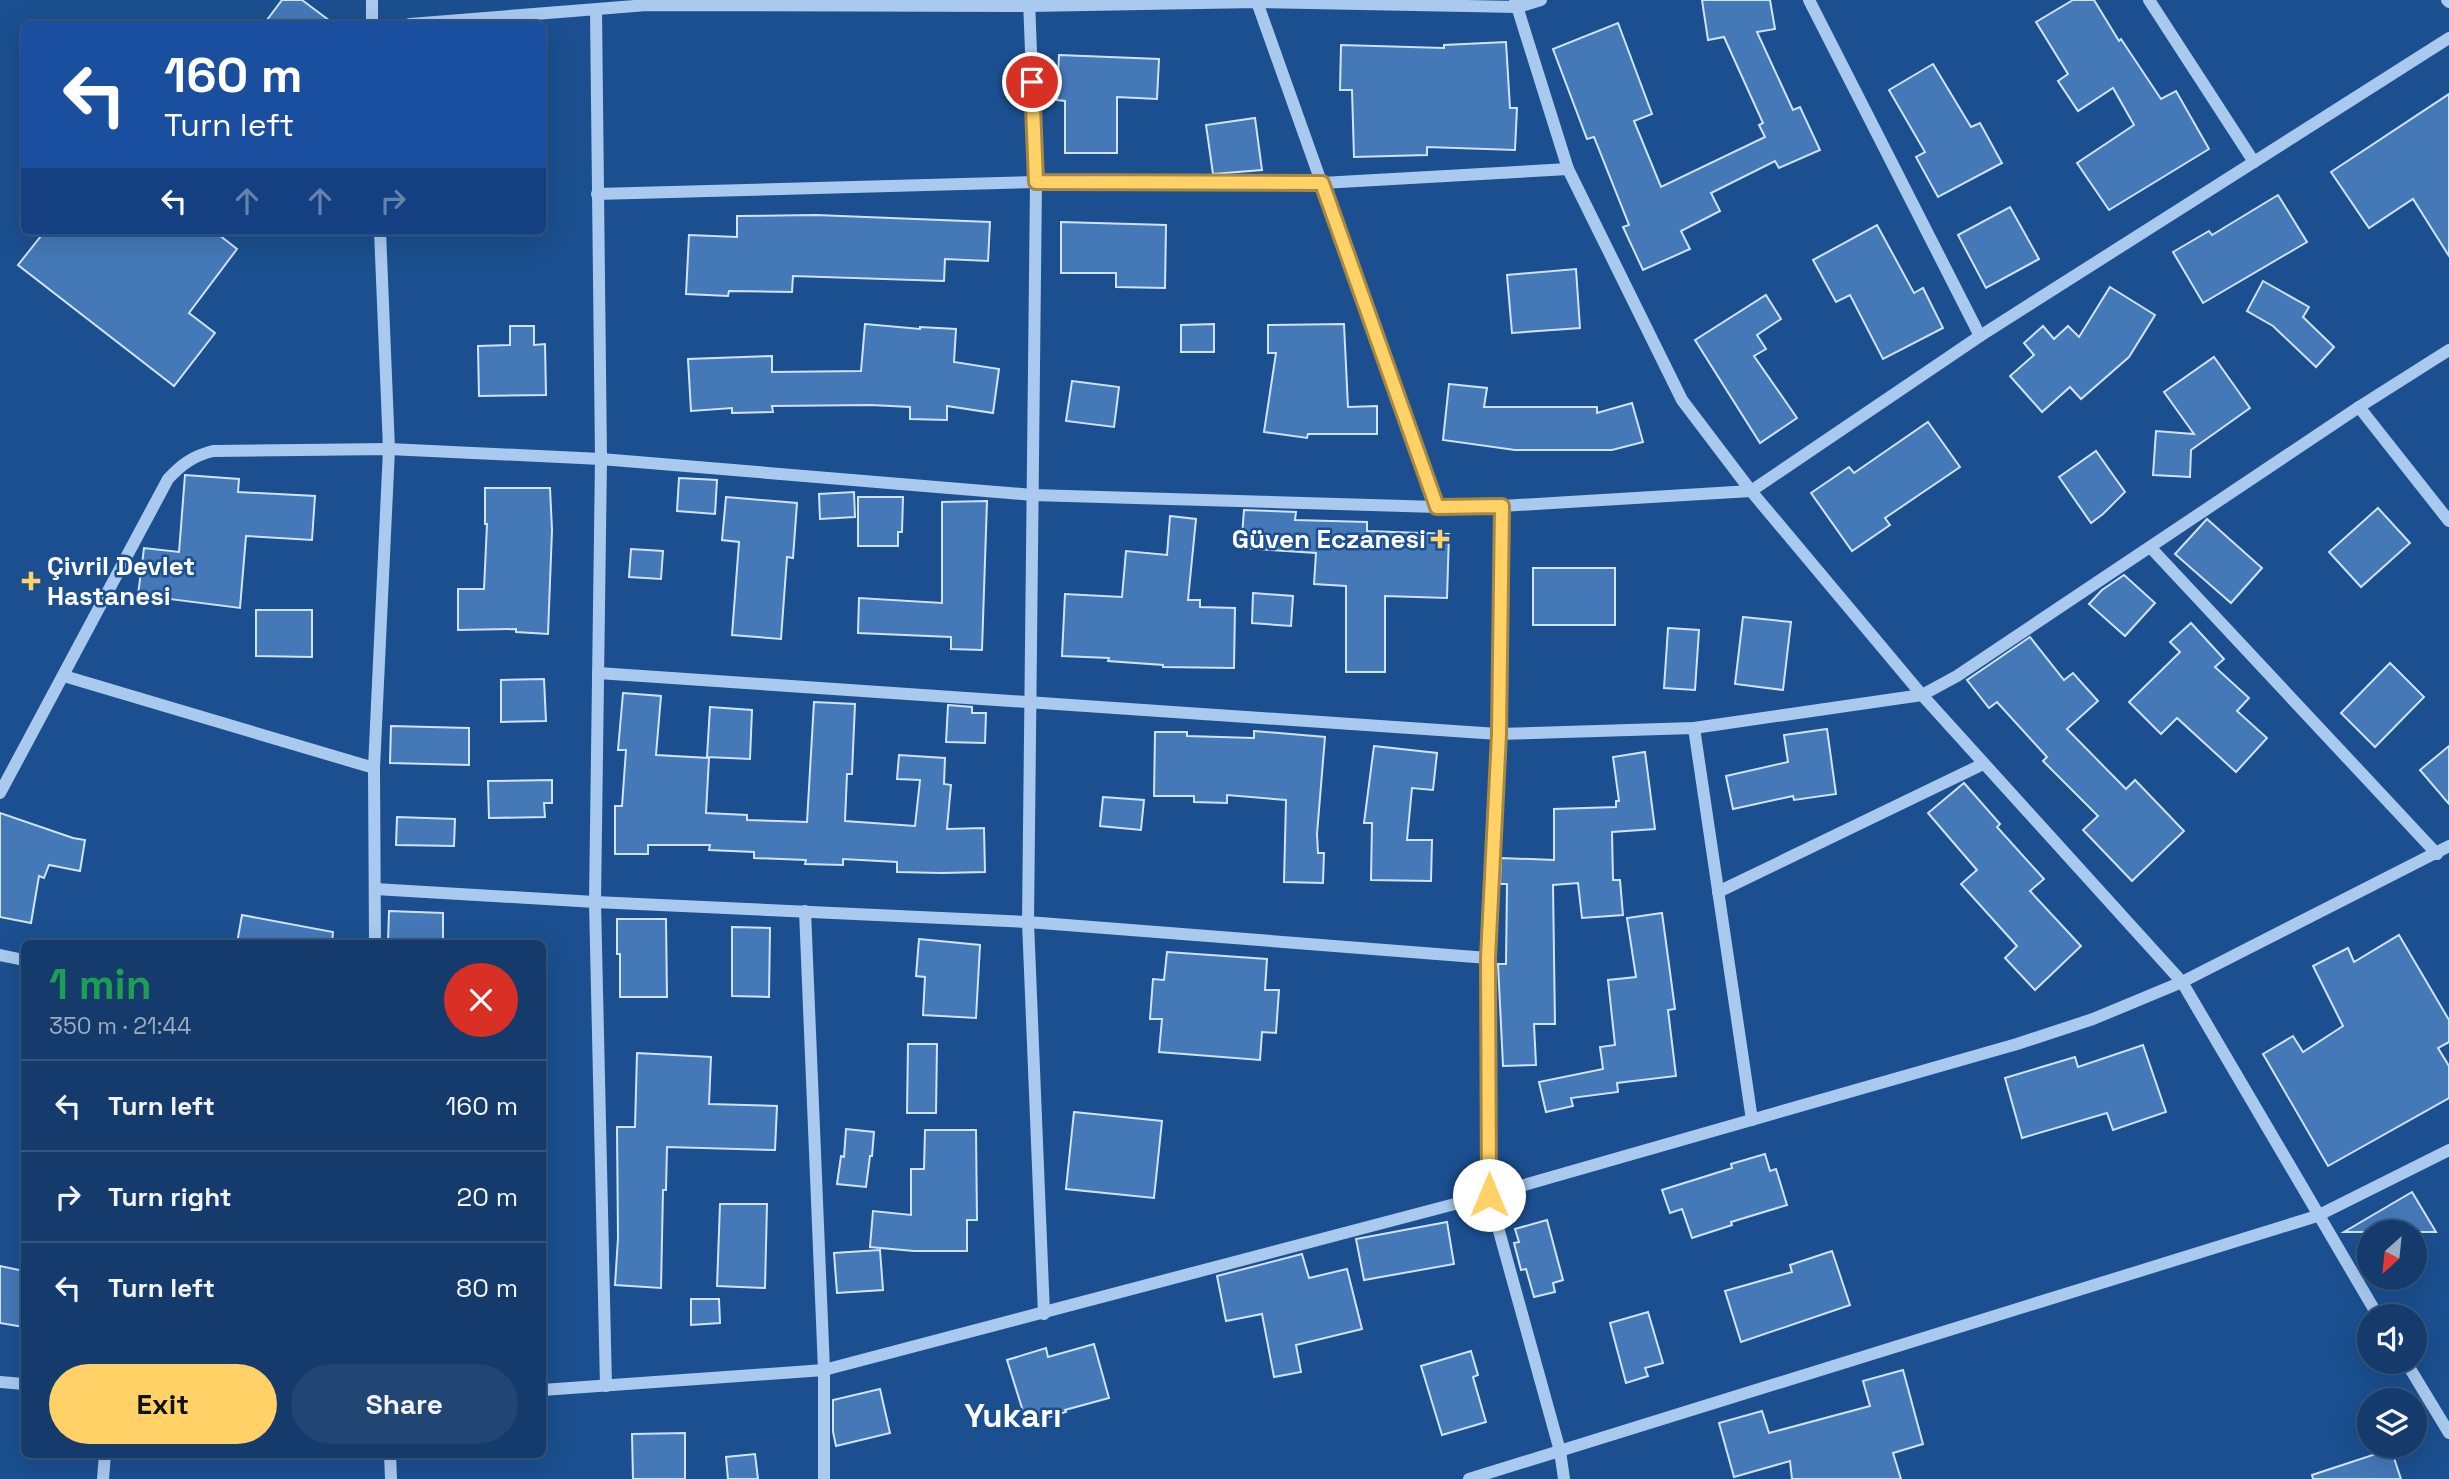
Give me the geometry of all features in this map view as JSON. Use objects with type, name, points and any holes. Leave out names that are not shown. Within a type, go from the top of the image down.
[{"type":"street","points":[[372,0],[372,21]]},
{"type":"street","points":[[450,21],[596,10],[647,3],[1516,3],[1541,0]]},
{"type":"street","points":[[1808,0],[1980,336]]},
{"type":"street","points":[[2149,0],[2254,162]]},
{"type":"street","points":[[1257,2],[1437,507]]},
{"type":"street","points":[[1029,3],[1036,182],[1028,922],[1044,1314]]},
{"type":"street","points":[[1516,3],[1568,169],[1682,400],[1751,491],[1922,695],[2182,982],[2371,1304]]},
{"type":"street","points":[[596,10],[601,459],[595,902],[606,1386]]},
{"type":"street","points":[[0,793],[168,479],[181,464],[213,451],[389,449],[601,459],[1033,495],[1437,507],[1502,506],[1751,491],[1980,336],[2449,38]]},
{"type":"street","points":[[597,194],[1036,182],[1322,183],[1568,169]]},
{"type":"street","points":[[375,940],[374,768],[389,449],[380,235]]},
{"type":"street","points":[[598,673],[1499,734],[1693,727],[1922,695],[1957,676],[2359,407],[2449,351]]},
{"type":"street","points":[[2359,407],[2449,521]]},
{"type":"street","points":[[1502,506],[1499,734],[1488,958],[1489,1195],[1560,1451],[1564,1479]]},
{"type":"street","points":[[2151,548],[2437,854]]},
{"type":"street","points":[[64,676],[374,768]]},
{"type":"street","points":[[1693,727],[1752,1120]]},
{"type":"street","points":[[1718,892],[1983,764]]},
{"type":"street","points":[[546,1390],[824,1370],[1489,1195],[1752,1120],[2030,1040],[2093,1019],[2182,982],[2449,846]]},
{"type":"street","points":[[374,888],[595,902],[1028,922],[1488,958]]},
{"type":"street","points":[[805,911],[824,1370],[824,1479]]},
{"type":"street","points":[[0,955],[21,959]]},
{"type":"street","points":[[1469,1479],[2317,1216],[2449,1150]]},
{"type":"street","points":[[2413,1374],[2449,1433]]},
{"type":"street","points":[[0,1382],[21,1384]]},
{"type":"street","points":[[103,1479],[104,1458]]},
{"type":"street","points":[[390,1458],[391,1479]]},
{"type":"building","points":[[282,0],[302,0],[330,21],[266,21]]},
{"type":"building","points":[[1702,0],[1770,0],[1775,29],[1757,32],[1793,110],[1800,107],[1820,150],[1779,168],[1775,161],[1711,193],[1720,211],[1681,231],[1690,249],[1643,270],[1623,227],[1629,225],[1594,137],[1587,139],[1553,49],[1618,23],[1652,114],[1634,121],[1661,187],[1765,137],[1759,125],[1763,123],[1724,37],[1708,40]]},
{"type":"building","points":[[2073,0],[2094,0],[2119,41],[2121,39],[2161,99],[2176,91],[2209,149],[2109,210],[2077,163],[2134,125],[2113,88],[2078,111],[2058,81],[2068,74],[2036,22]]},
{"type":"building","points":[[1506,42],[1510,108],[1517,108],[1515,150],[1427,147],[1427,155],[1354,157],[1352,90],[1340,90],[1341,45],[1444,48],[1444,45]]},
{"type":"building","points":[[1059,55],[1159,59],[1157,99],[1117,97],[1117,153],[1065,153],[1065,101],[1057,100]]},
{"type":"building","points":[[1933,64],[1971,127],[1980,123],[2002,163],[1938,197],[1916,157],[1925,152],[1889,90]]},
{"type":"building","points":[[2449,94],[2449,256],[2413,199],[2369,228],[2331,172]]},
{"type":"building","points":[[1255,118],[1262,170],[1213,174],[1206,125]]},
{"type":"building","points":[[2278,195],[2307,242],[2203,303],[2173,252],[2209,231],[2212,235]]},
{"type":"building","points":[[2010,207],[2039,259],[1986,288],[1958,235]]},
{"type":"building","points":[[816,215],[990,222],[988,261],[945,259],[944,281],[793,276],[792,292],[729,291],[728,296],[686,294],[689,235],[737,237],[737,216]]},
{"type":"building","points":[[1061,222],[1166,225],[1165,288],[1116,287],[1116,273],[1061,273]]},
{"type":"building","points":[[1877,225],[1914,293],[1923,288],[1943,328],[1883,359],[1850,295],[1836,302],[1813,260]]},
{"type":"building","points":[[42,235],[219,235],[237,249],[189,313],[215,333],[174,386],[18,265]]},
{"type":"building","points":[[1576,269],[1580,328],[1512,333],[1507,275]]},
{"type":"building","points":[[2263,281],[2309,307],[2303,317],[2334,347],[2316,367],[2273,326],[2247,311]]},
{"type":"building","points":[[2110,287],[2155,315],[2129,357],[2081,399],[2070,387],[2042,412],[2010,376],[2034,355],[2024,343],[2043,326],[2054,339],[2068,326],[2079,337]]},
{"type":"building","points":[[1766,295],[1781,319],[1757,335],[1766,349],[1754,356],[1797,418],[1760,443],[1695,340]]},
{"type":"building","points":[[865,324],[956,329],[954,362],[999,369],[993,413],[947,406],[947,420],[910,419],[910,407],[871,405],[772,406],[773,412],[732,413],[732,408],[691,411],[688,359],[772,356],[772,372],[861,371]]},
{"type":"building","points":[[1214,324],[1214,352],[1181,352],[1181,325]]},
{"type":"building","points":[[1344,324],[1348,407],[1377,406],[1377,434],[1308,434],[1307,438],[1264,432],[1276,353],[1268,353],[1268,325]]},
{"type":"building","points":[[510,326],[534,326],[534,345],[545,344],[546,395],[479,396],[478,346],[510,345]]},
{"type":"building","points":[[2214,357],[2250,408],[2191,450],[2190,477],[2153,475],[2156,431],[2194,434],[2164,392]]},
{"type":"building","points":[[1072,381],[1119,387],[1114,427],[1066,421]]},
{"type":"building","points":[[1449,384],[1487,388],[1484,407],[1597,407],[1597,413],[1632,403],[1643,442],[1612,450],[1515,450],[1443,440]]},
{"type":"building","points":[[1928,422],[1960,467],[1885,518],[1890,525],[1852,551],[1811,493],[1849,467],[1854,473]]},
{"type":"building","points":[[2096,451],[2125,492],[2091,523],[2059,477]]},
{"type":"building","points":[[185,475],[239,479],[238,492],[315,496],[312,540],[246,536],[240,608],[138,595],[144,548],[179,552]]},
{"type":"building","points":[[679,478],[717,480],[715,514],[677,511]]},
{"type":"building","points":[[485,488],[550,488],[552,530],[548,634],[516,632],[516,629],[458,630],[458,589],[484,589],[487,524]]},
{"type":"building","points":[[854,492],[855,517],[820,519],[819,494]]},
{"type":"building","points":[[726,497],[797,503],[793,558],[787,557],[781,639],[732,635],[739,542],[722,540]]},
{"type":"building","points":[[858,497],[903,497],[902,532],[898,532],[898,546],[858,546]]},
{"type":"building","points":[[987,501],[982,650],[951,649],[951,637],[858,633],[859,598],[942,603],[942,502]]},
{"type":"building","points":[[2378,508],[2410,543],[2361,587],[2329,552]]},
{"type":"building","points":[[1244,510],[1296,512],[1295,520],[1367,522],[1367,531],[1449,534],[1447,598],[1385,596],[1385,672],[1346,672],[1346,586],[1314,584],[1316,553],[1241,548]]},
{"type":"building","points":[[1170,516],[1196,519],[1188,600],[1200,600],[1200,607],[1235,608],[1234,668],[1163,667],[1108,661],[1109,658],[1062,656],[1065,594],[1122,597],[1126,551],[1167,555]]},
{"type":"building","points":[[2207,519],[2262,568],[2231,603],[2175,554]]},
{"type":"building","points":[[631,549],[663,551],[661,579],[629,577]]},
{"type":"building","points":[[1533,568],[1615,568],[1615,625],[1533,625]]},
{"type":"building","points":[[2124,575],[2155,603],[2125,636],[2089,604],[2102,590]]},
{"type":"building","points":[[1253,593],[1293,596],[1291,626],[1252,623]]},
{"type":"building","points":[[256,610],[312,610],[312,657],[256,656]]},
{"type":"building","points":[[1743,617],[1791,622],[1783,690],[1735,684]]},
{"type":"building","points":[[2191,623],[2224,659],[2215,667],[2249,698],[2237,711],[2267,738],[2236,772],[2177,718],[2161,734],[2129,702],[2180,652],[2170,642]]},
{"type":"building","points":[[1668,628],[1699,630],[1695,690],[1664,688]]},
{"type":"building","points":[[2030,637],[2064,680],[2073,673],[2098,701],[2067,729],[2126,789],[2135,780],[2184,831],[2132,881],[2083,830],[2098,816],[2043,761],[2047,757],[1997,702],[1989,708],[1967,680]]},
{"type":"building","points":[[2390,663],[2424,697],[2375,747],[2341,713]]},
{"type":"building","points":[[544,679],[546,721],[501,722],[501,680]]},
{"type":"building","points":[[623,693],[661,696],[656,755],[709,758],[706,813],[747,815],[747,820],[807,822],[814,702],[855,704],[852,774],[847,774],[845,821],[915,826],[920,780],[897,779],[899,755],[945,758],[944,784],[951,785],[947,829],[984,828],[985,872],[897,872],[897,862],[843,859],[843,865],[805,864],[806,860],[754,858],[754,852],[709,850],[710,845],[648,845],[648,854],[615,854],[615,806],[622,806],[626,750],[618,750]]},
{"type":"building","points":[[948,705],[972,707],[972,713],[986,713],[985,743],[946,742]]},
{"type":"building","points":[[710,707],[752,710],[750,759],[707,757]]},
{"type":"building","points":[[391,726],[469,728],[469,765],[390,763]]},
{"type":"building","points":[[1827,729],[1836,794],[1794,800],[1793,796],[1733,809],[1726,776],[1788,762],[1784,735]]},
{"type":"building","points":[[1254,731],[1325,737],[1317,834],[1318,853],[1324,853],[1323,883],[1284,882],[1286,800],[1227,795],[1227,803],[1194,802],[1194,796],[1154,796],[1155,732],[1254,738]]},
{"type":"building","points":[[1374,746],[1437,753],[1433,790],[1412,788],[1407,840],[1432,840],[1431,881],[1371,880],[1372,823],[1364,823]]},
{"type":"building","points":[[2449,746],[2449,804],[2420,770]]},
{"type":"building","points":[[1645,752],[1655,829],[1612,832],[1613,880],[1620,880],[1623,915],[1582,918],[1578,883],[1553,885],[1555,1024],[1534,1024],[1536,1065],[1503,1066],[1498,964],[1506,964],[1507,884],[1500,884],[1501,858],[1554,860],[1554,809],[1616,807],[1616,801],[1619,801],[1613,757]]},
{"type":"building","points":[[552,780],[552,803],[544,803],[545,817],[489,818],[488,781]]},
{"type":"building","points":[[1964,783],[2000,824],[1997,827],[2044,879],[2030,891],[2081,946],[2035,990],[2005,958],[2017,946],[1961,884],[1977,870],[1928,813]]},
{"type":"building","points":[[1103,797],[1144,800],[1141,830],[1100,826]]},
{"type":"building","points":[[0,813],[85,840],[80,871],[49,865],[44,878],[39,876],[31,923],[0,917]]},
{"type":"building","points":[[397,817],[455,819],[454,846],[396,845]]},
{"type":"building","points":[[389,911],[443,913],[443,940],[388,940]]},
{"type":"building","points":[[1662,913],[1675,1009],[1668,1010],[1676,1076],[1617,1083],[1618,1092],[1571,1098],[1573,1106],[1546,1112],[1539,1082],[1603,1069],[1600,1047],[1615,1045],[1608,980],[1636,977],[1627,918]]},
{"type":"building","points":[[242,915],[333,932],[332,940],[238,940]]},
{"type":"building","points":[[617,919],[666,919],[667,997],[620,997]]},
{"type":"building","points":[[732,927],[770,928],[769,997],[732,996]]},
{"type":"building","points":[[2399,935],[2449,1020],[2449,1042],[2438,1048],[2449,1066],[2449,1098],[2328,1166],[2263,1054],[2293,1036],[2303,1052],[2343,1026],[2313,966],[2348,948],[2354,962]]},
{"type":"building","points":[[919,939],[980,945],[976,1018],[923,1015],[925,977],[916,976]]},
{"type":"building","points":[[1167,952],[1267,959],[1265,990],[1279,990],[1276,1033],[1262,1032],[1260,1060],[1159,1052],[1162,1019],[1150,1019],[1153,979],[1164,980]]},
{"type":"building","points":[[908,1044],[937,1044],[936,1113],[907,1113]]},
{"type":"building","points":[[2143,1045],[2166,1112],[2113,1130],[2107,1113],[2022,1138],[2005,1078],[2075,1057],[2078,1067]]},
{"type":"building","points":[[637,1053],[711,1057],[709,1104],[777,1106],[775,1150],[667,1147],[666,1190],[663,1190],[661,1288],[615,1285],[618,1238],[617,1127],[635,1127]]},
{"type":"building","points":[[1074,1112],[1162,1121],[1154,1198],[1066,1189]]},
{"type":"building","points":[[846,1129],[874,1132],[866,1187],[837,1184],[841,1156],[844,1157]]},
{"type":"building","points":[[925,1130],[976,1130],[977,1220],[967,1220],[967,1251],[914,1251],[870,1247],[873,1211],[911,1215],[911,1169],[924,1169]]},
{"type":"building","points":[[1765,1154],[1770,1171],[1776,1169],[1787,1205],[1731,1222],[1732,1225],[1692,1238],[1682,1209],[1670,1213],[1662,1190],[1732,1168],[1731,1164]]},
{"type":"building","points":[[2412,1192],[2436,1232],[2427,1232],[2427,1220],[2364,1220]]},
{"type":"building","points":[[720,1204],[767,1204],[765,1288],[717,1286]]},
{"type":"building","points":[[1547,1220],[1563,1280],[1553,1283],[1555,1292],[1534,1297],[1526,1269],[1521,1270],[1514,1243],[1519,1242],[1515,1229]]},
{"type":"building","points":[[1447,1222],[1454,1264],[1364,1280],[1356,1239]]},
{"type":"building","points":[[2357,1224],[2357,1232],[2344,1232]]},
{"type":"building","points":[[880,1250],[883,1290],[837,1293],[834,1253]]},
{"type":"building","points":[[1832,1251],[1850,1305],[1741,1342],[1725,1291],[1792,1272],[1790,1265]]},
{"type":"building","points":[[1302,1254],[1309,1278],[1347,1269],[1362,1329],[1296,1345],[1301,1372],[1274,1377],[1262,1314],[1226,1321],[1217,1276]]},
{"type":"building","points":[[0,1266],[21,1270],[21,1326],[0,1323]]},
{"type":"building","points":[[691,1299],[719,1299],[720,1323],[691,1325]]},
{"type":"building","points":[[1648,1312],[1663,1363],[1645,1368],[1648,1376],[1626,1383],[1610,1323]]},
{"type":"building","points":[[1094,1344],[1109,1398],[1027,1424],[1007,1360],[1046,1348],[1048,1357]]},
{"type":"building","points":[[1471,1351],[1478,1375],[1473,1377],[1486,1422],[1442,1435],[1421,1366]]},
{"type":"building","points":[[1903,1370],[1923,1444],[1893,1453],[1901,1479],[1792,1479],[1790,1461],[1734,1477],[1719,1423],[1762,1411],[1769,1433],[1870,1406],[1863,1381]]},
{"type":"building","points":[[880,1389],[890,1433],[836,1446],[833,1400]]},
{"type":"building","points":[[685,1433],[685,1479],[633,1479],[632,1434]]},
{"type":"building","points":[[755,1454],[758,1479],[728,1479],[726,1457]]},
{"type":"building","points":[[2364,1458],[2394,1458],[2401,1479],[2313,1479],[2312,1475]]},
{"type":"place","name":"Güven Eczanesi","points":[[1440,539]]},
{"type":"place","name":"Çivril Devlet Hastanesi","points":[[31,581]]},
{"type":"district","name":"Yukarı","points":[[1013,1416]]},
{"type":"route","points":[[1032,82],[1036,182],[1322,183],[1437,507],[1502,506],[1499,734],[1488,958],[1489,1195]]}]
